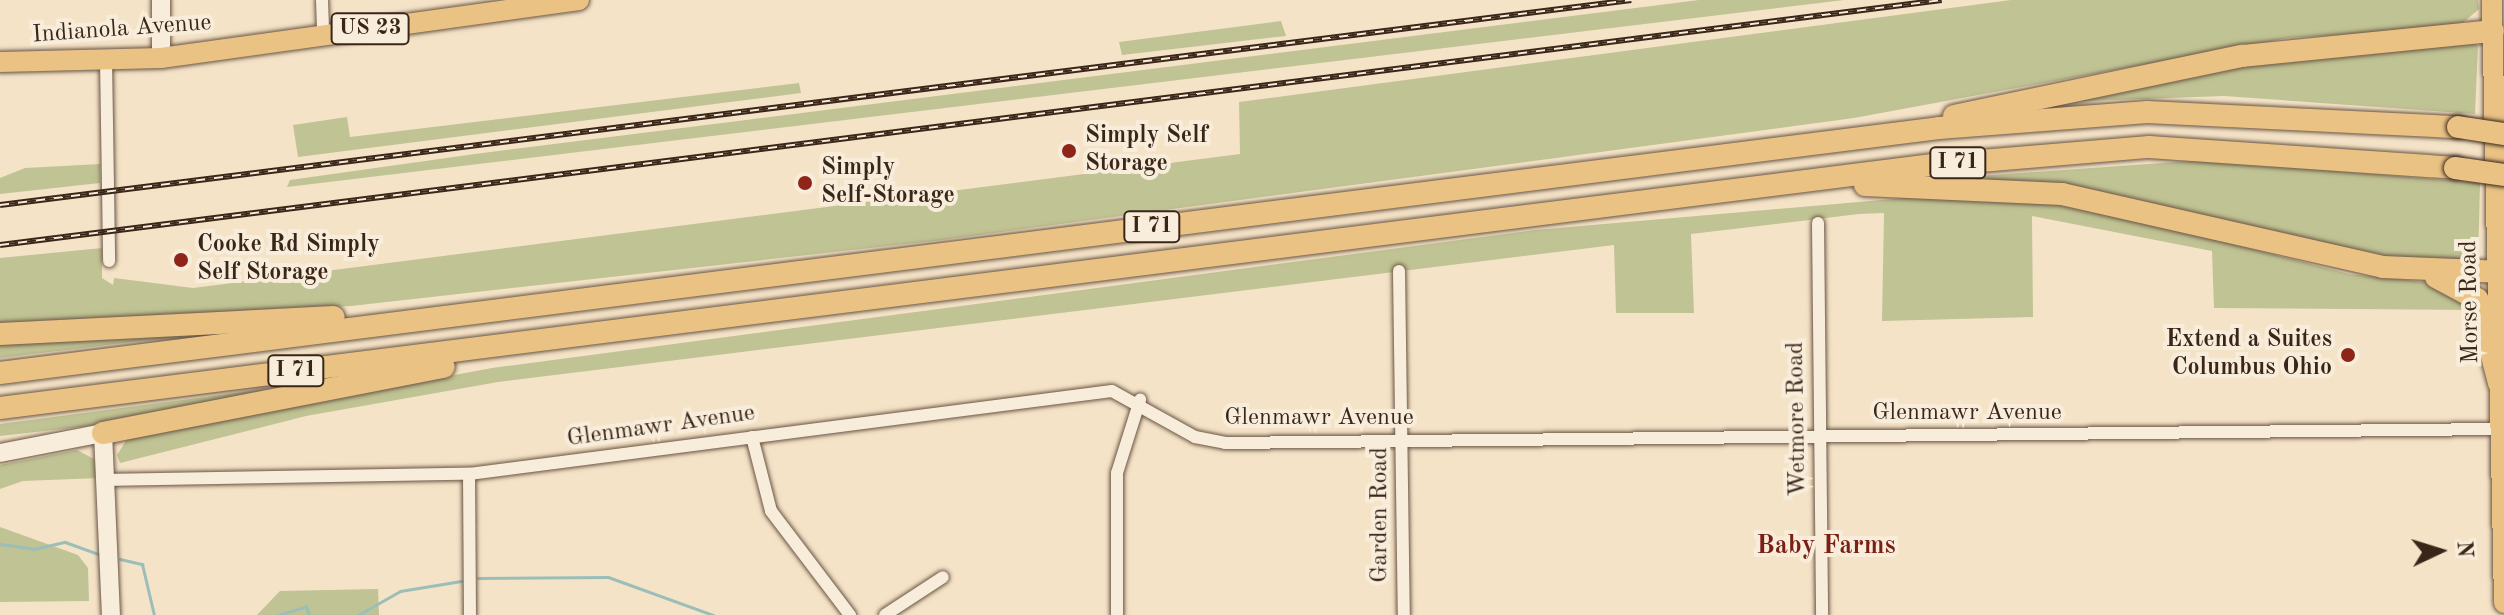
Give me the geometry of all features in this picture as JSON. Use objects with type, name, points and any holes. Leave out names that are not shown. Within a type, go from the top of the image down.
[{"type":"highway","points":[[1883,135],[2242,56],[2498,31]]},
{"type":"highway","name":"I 71","points":[[0,373],[1883,135],[2147,112],[2357,117],[2504,134]]},
{"type":"highway","name":"I 71","points":[[0,408],[593,336],[1768,185],[2149,147],[2455,168],[2504,175]]},
{"type":"highway","points":[[1768,185],[2062,194],[2383,267],[2500,273]]},
{"type":"highway","points":[[2425,270],[2477,299],[2499,383]]},
{"type":"highway","points":[[0,334],[543,304]]},
{"type":"highway","points":[[103,433],[593,336]]},
{"type":"main road","points":[[161,0],[161,58]]},
{"type":"main road","name":"Indianola Avenue","points":[[0,62],[161,58],[323,36],[476,7],[579,0]]},
{"type":"main road","name":"Morse Road","points":[[2492,0],[2498,31],[2499,383],[2504,603]]},
{"type":"main road","points":[[0,453],[103,433],[108,480],[111,615]]},
{"type":"street","points":[[322,0],[323,36]]},
{"type":"street","points":[[106,60],[109,261]]},
{"type":"street","name":"Wetmore Road","points":[[1818,223],[1822,615]]},
{"type":"street","name":"Garden Road","points":[[1399,271],[1404,615]]},
{"type":"street","name":"Glenmawr Avenue","points":[[108,480],[469,474],[1090,393],[1140,400],[1195,437],[1225,443],[2502,429]]},
{"type":"street","points":[[1117,615],[1117,473],[1140,400]]},
{"type":"street","points":[[752,437],[771,511],[850,615]]},
{"type":"street","points":[[469,474],[470,615]]},
{"type":"street","points":[[885,615],[943,577]]},
{"type":"green space","points":[[1699,0],[1844,0],[287,187],[290,180],[475,154]]},
{"type":"green space","points":[[2011,0],[2478,0],[2479,9],[2458,27],[2288,38],[1854,118],[942,240],[351,306],[0,325],[0,258],[102,248],[102,278],[113,285],[114,278],[193,288],[1240,154],[1239,102]]},
{"type":"green space","points":[[1281,21],[1286,36],[1122,55],[1119,42]]},
{"type":"green space","points":[[2471,40],[2478,46],[2475,114],[2224,96],[2055,102],[2271,57]]},
{"type":"green space","points":[[799,83],[801,93],[298,157],[293,125],[347,117],[350,137]]},
{"type":"green space","points":[[2205,160],[2480,183],[2478,263],[2408,261],[2086,190],[1936,179]]},
{"type":"green space","points":[[100,164],[100,183],[0,194],[0,178],[25,168]]},
{"type":"green space","points":[[1916,197],[2075,203],[2349,274],[2435,283],[2476,310],[2214,308],[2212,251],[2032,216],[2033,317],[1882,321],[1884,213],[1859,214],[1691,234],[1694,313],[1616,313],[1614,245],[498,382],[306,416],[120,463],[117,455],[129,436],[492,368],[1535,230]]},
{"type":"green space","points":[[216,332],[49,352],[0,358],[0,345]]},
{"type":"green space","points":[[266,389],[133,421],[0,436],[0,424]]},
{"type":"green space","points":[[77,450],[94,459],[99,478],[23,481],[0,489],[0,465]]},
{"type":"green space","points":[[0,527],[78,555],[88,568],[89,601],[0,602]]},
{"type":"green space","points":[[378,589],[379,615],[257,615],[280,591]]},
{"type":"waterway","points":[[0,544],[34,549],[65,542],[100,555]]},
{"type":"waterway","points":[[120,559],[142,564],[154,615]]},
{"type":"waterway","points":[[478,578],[608,577],[713,615]]},
{"type":"waterway","points":[[358,615],[400,591],[461,581]]},
{"type":"waterway","points":[[279,615],[306,606],[309,615]]},
{"type":"railway","points":[[0,205],[1631,0]]},
{"type":"railway","points":[[0,245],[1942,0]]},
{"type":"place","name":"Simply Self Storage","points":[[1069,151]]},
{"type":"place","name":"Simply Self-Storage","points":[[805,183]]},
{"type":"place","name":"Cooke Rd Simply Self Storage","points":[[181,260]]},
{"type":"place","name":"Extend a Suites Columbus Ohio","points":[[2348,355]]},
{"type":"district","name":"Baby Farms","points":[[1826,547]]}]
